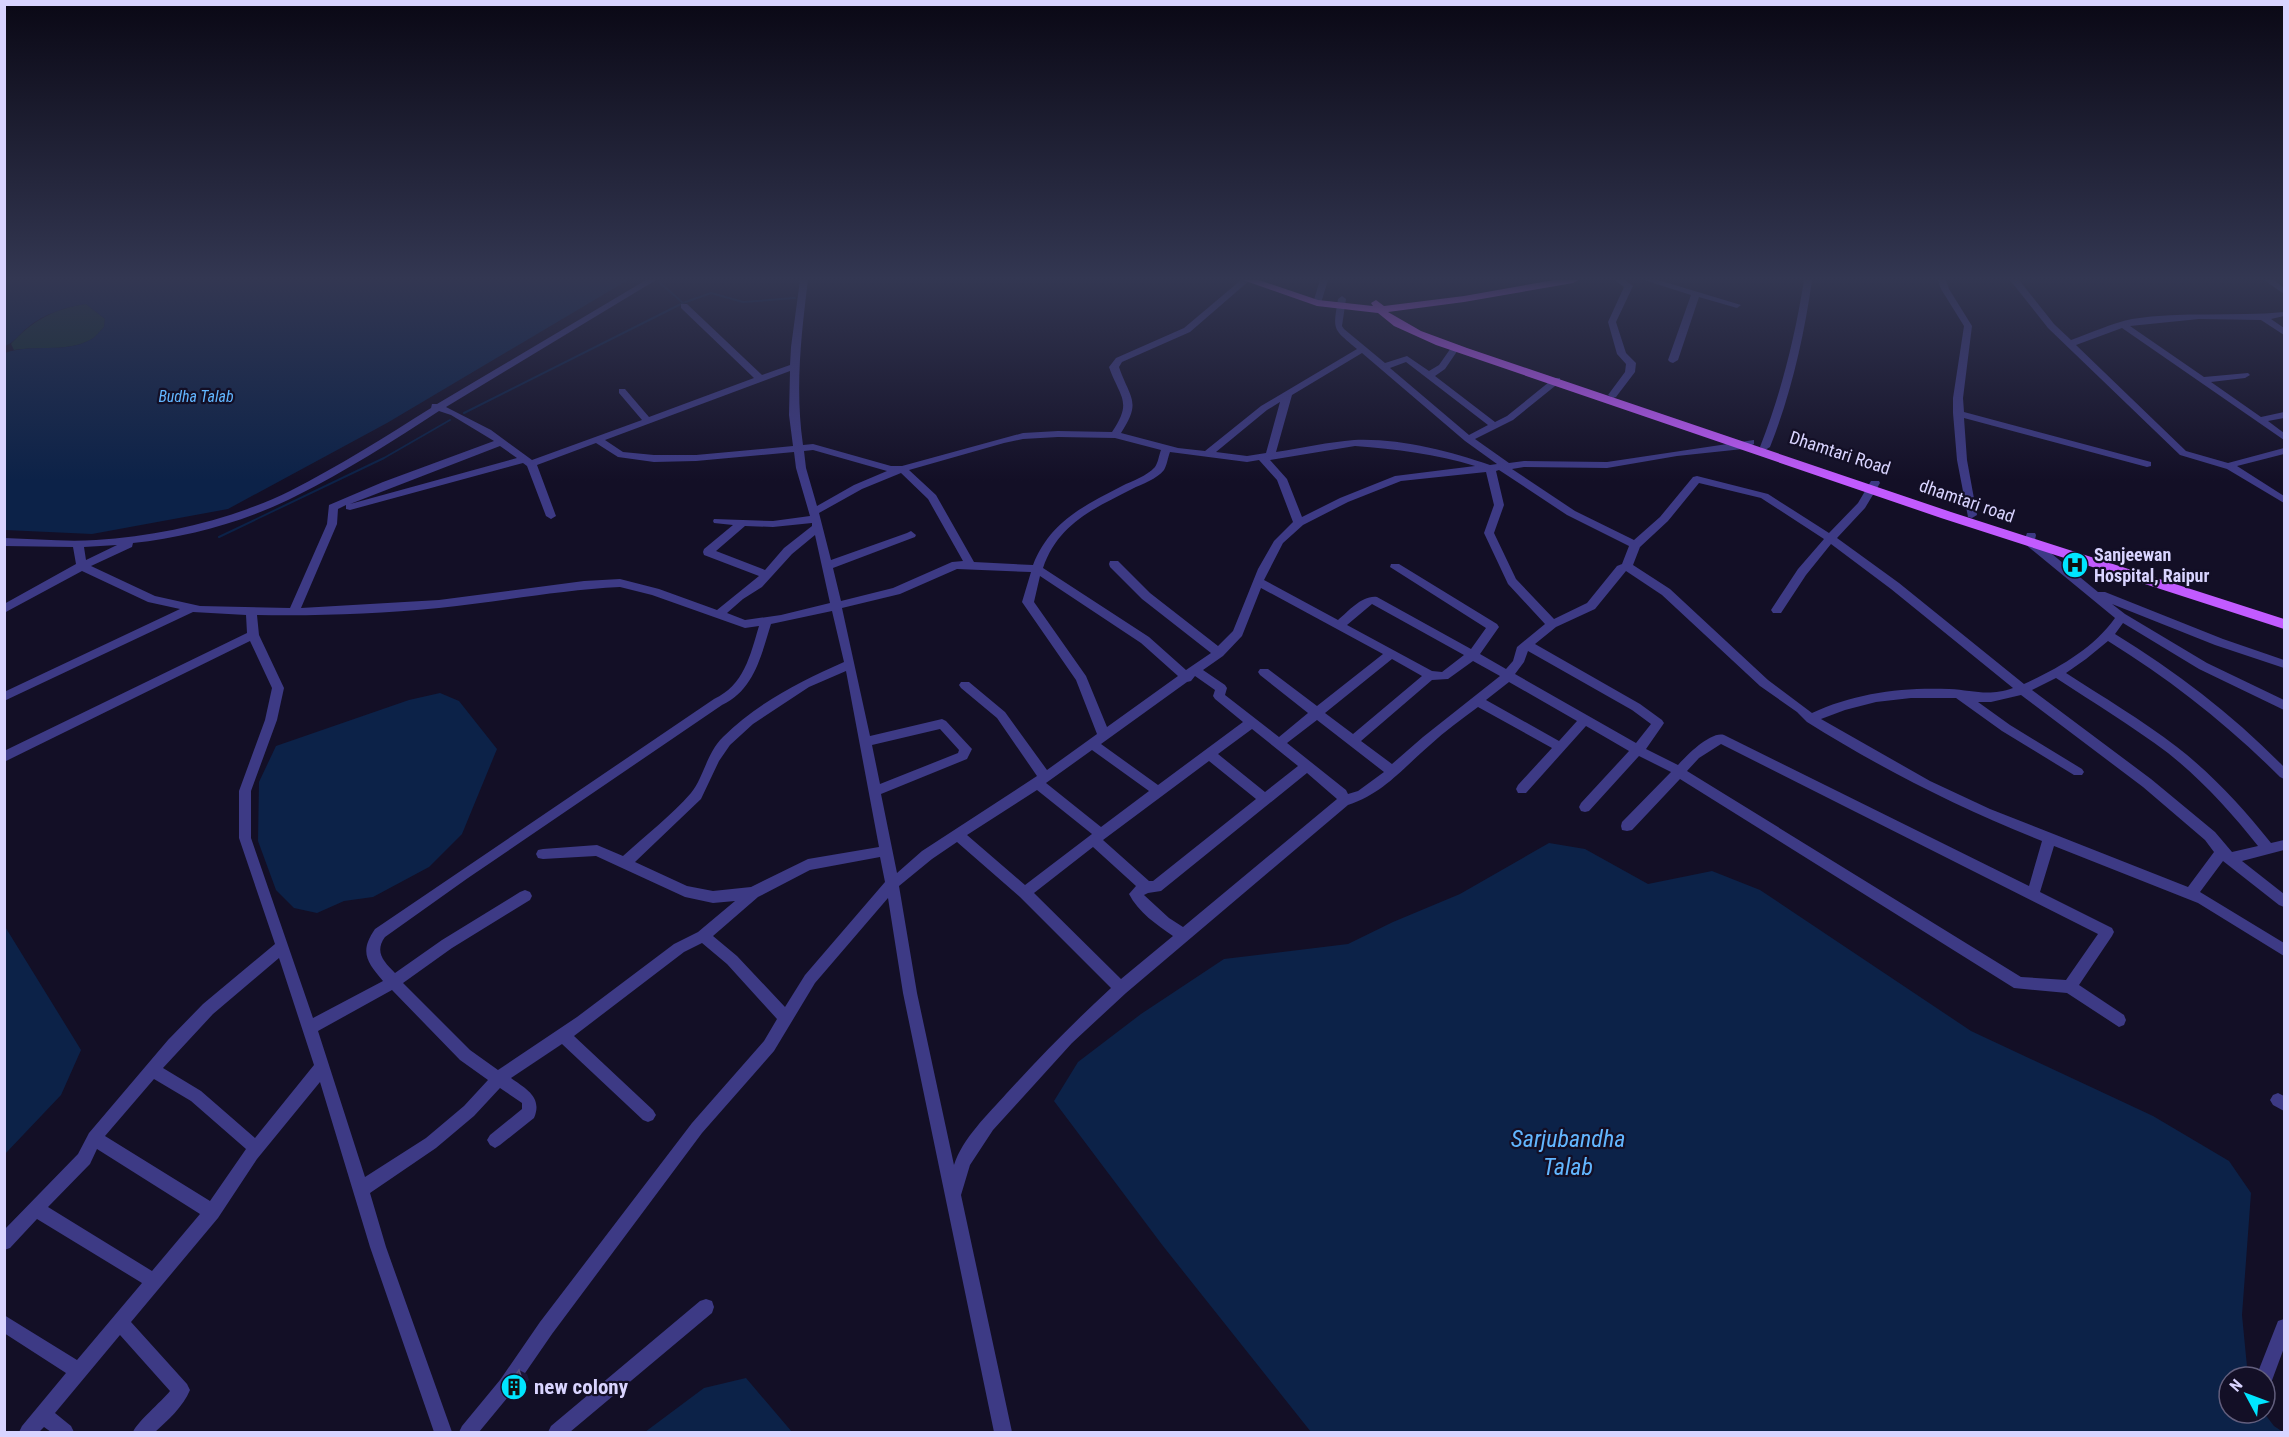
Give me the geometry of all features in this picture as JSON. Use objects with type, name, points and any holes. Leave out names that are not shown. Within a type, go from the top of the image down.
[{"type":"main road","name":"dhamtari road","points":[[1456,347],[1708,434],[1747,444],[2284,624]]},
{"type":"main road","name":"Dhamtari Road","points":[[1476,347],[1613,394],[1747,444],[1765,447],[1874,486],[1972,515],[2030,538],[2284,617]]},
{"type":"street","points":[[4,542],[78,544],[138,539],[219,522],[252,511],[292,494],[365,454],[435,406],[531,347]]},
{"type":"street","points":[[435,406],[537,347]]},
{"type":"street","points":[[727,347],[760,379]]},
{"type":"street","points":[[795,347],[794,415],[801,468],[816,520],[850,664],[892,884],[909,993],[1003,1432]]},
{"type":"street","points":[[1115,435],[1129,415],[1128,394],[1116,376],[1114,367],[1119,360],[1148,347]]},
{"type":"street","points":[[1358,347],[1500,468],[1571,513],[1635,545]]},
{"type":"street","points":[[1430,375],[1442,366],[1456,347]]},
{"type":"street","points":[[1613,394],[1630,372],[1631,363],[1622,354],[1620,347]]},
{"type":"street","points":[[1673,360],[1677,347]]},
{"type":"street","points":[[1765,447],[1779,412],[1795,347]]},
{"type":"street","points":[[1965,347],[1958,413],[1962,460],[1972,515]]},
{"type":"street","points":[[2072,347],[2183,453],[2231,467],[2284,500]]},
{"type":"street","points":[[2155,347],[2284,437]]},
{"type":"street","points":[[1208,454],[1264,408],[1361,350]]},
{"type":"street","points":[[1383,367],[1407,359],[1494,426]]},
{"type":"street","points":[[333,512],[527,462],[598,440],[795,366]]},
{"type":"street","points":[[2204,380],[2245,375]]},
{"type":"street","points":[[1468,439],[1510,418],[1557,380]]},
{"type":"street","points":[[622,391],[648,421]]},
{"type":"street","points":[[1266,457],[1288,392]]},
{"type":"street","points":[[435,406],[462,418],[527,462],[551,516]]},
{"type":"street","points":[[1958,413],[2146,464]]},
{"type":"street","points":[[2260,420],[2284,415]]},
{"type":"street","points":[[1677,453],[1694,446],[1708,434]]},
{"type":"street","points":[[718,615],[767,575],[816,520],[858,488],[903,469],[1023,436],[1115,435],[1166,448],[1247,459],[1355,443],[1388,445],[1446,454],[1500,468]]},
{"type":"street","points":[[598,440],[620,455],[703,459],[715,455],[813,447],[861,462],[891,469],[903,469],[932,497],[970,564]]},
{"type":"street","points":[[294,612],[332,524],[333,507],[387,484],[500,442]]},
{"type":"street","points":[[468,1432],[506,1386],[546,1328],[697,1128],[769,1046],[810,979],[892,884],[927,855],[1098,740],[1219,653],[1238,633],[1258,581],[1280,541],[1299,523],[1344,500],[1399,478],[1524,464],[1607,465],[1747,444]]},
{"type":"street","points":[[1158,791],[1098,740],[1089,692],[1076,669],[1040,625],[1028,602],[1037,568],[1048,542],[1071,520],[1160,468],[1166,448]]},
{"type":"street","points":[[2231,467],[2232,464],[2283,453]]},
{"type":"street","points":[[1266,457],[1282,479],[1299,523]]},
{"type":"street","points":[[1500,468],[1499,505],[1489,533],[1512,581],[1552,624]]},
{"type":"street","points":[[952,1197],[963,1161],[988,1125],[1067,1038],[1121,988],[1344,801],[1362,795],[1393,772],[1427,740],[1509,675],[1521,650],[1529,646],[1552,624],[1591,606],[1621,569],[1627,566],[1635,545],[1664,519],[1697,479],[1764,496],[1830,538],[1894,586],[2022,689],[2147,783],[2210,836],[2226,855],[2284,901]]},
{"type":"street","points":[[1777,610],[1786,594],[1830,538],[1859,509],[1874,486]]},
{"type":"street","points":[[718,521],[773,524],[816,520]]},
{"type":"street","points":[[742,523],[708,552],[767,575]]},
{"type":"street","points":[[827,566],[911,535]]},
{"type":"street","points":[[2030,538],[2121,617],[2203,666],[2284,705]]},
{"type":"street","points":[[4,609],[82,566],[138,539]]},
{"type":"street","points":[[78,544],[82,566]]},
{"type":"street","points":[[1114,564],[1146,596],[1219,653]]},
{"type":"street","points":[[82,566],[152,599],[192,608],[294,612],[439,604],[584,585],[620,583],[655,592],[745,624],[837,606],[896,591],[956,565],[1037,568],[1191,674],[1221,688],[1219,696],[1342,794],[1344,801]]},
{"type":"street","points":[[1627,566],[1665,592],[1764,683],[1801,709],[1811,719],[1850,743],[1926,785],[1985,813],[2203,899],[2284,950]]},
{"type":"street","points":[[1258,581],[1341,624],[1430,675],[1444,676],[1473,655],[1493,627],[1395,567]]},
{"type":"street","points":[[2089,590],[2219,642],[2284,664]]},
{"type":"street","points":[[1341,624],[1365,603],[1373,600],[1509,675],[1637,750],[1679,771],[1691,781],[2019,983],[2070,987],[2119,1020]]},
{"type":"street","points":[[4,697],[192,608]]},
{"type":"street","points":[[250,611],[253,635],[278,688],[271,720],[245,791],[245,838],[322,1067],[378,1247],[443,1432]]},
{"type":"street","points":[[1811,719],[1823,712],[1866,699],[1946,693],[1991,698],[2022,689],[2055,672],[2108,635],[2116,628],[2121,617]]},
{"type":"street","points":[[495,1140],[529,1113],[528,1100],[465,1055],[374,960],[373,943],[380,933],[534,826],[585,794],[718,702],[728,699],[747,676],[766,621]]},
{"type":"street","points":[[4,757],[253,635]]},
{"type":"street","points":[[2108,635],[2171,675],[2245,734],[2284,774]]},
{"type":"street","points":[[1529,646],[1656,720],[1656,728],[1585,807]]},
{"type":"street","points":[[1279,743],[1391,654]]},
{"type":"street","points":[[625,863],[697,795],[714,758],[726,742],[749,721],[805,684],[850,664]]},
{"type":"street","points":[[1264,672],[1393,772]]},
{"type":"street","points":[[2055,672],[2188,763],[2230,802],[2269,849]]},
{"type":"street","points":[[1353,741],[1430,675]]},
{"type":"street","points":[[965,685],[1001,715],[1040,780],[1146,887]]},
{"type":"street","points":[[1959,694],[2006,728],[2078,772]]},
{"type":"street","points":[[1477,701],[1560,747]]},
{"type":"street","points":[[1522,789],[1585,720]]},
{"type":"street","points":[[1025,893],[1252,722]]},
{"type":"street","points":[[865,742],[942,724],[966,748],[963,756],[874,792]]},
{"type":"street","points":[[1627,826],[1695,755],[1720,738],[2108,932],[2070,987]]},
{"type":"street","points":[[1209,754],[1266,799]]},
{"type":"street","points":[[1184,935],[1164,922],[1136,894],[1146,887],[1156,887],[1307,766]]},
{"type":"street","points":[[958,835],[1025,893],[1121,988]]},
{"type":"street","points":[[2033,894],[2049,839]]},
{"type":"street","points":[[2191,894],[2226,855],[2284,845]]},
{"type":"street","points":[[543,854],[597,849],[685,891],[713,897],[753,893]]},
{"type":"street","points":[[361,1189],[431,1143],[470,1111],[499,1079],[679,948],[703,936],[753,893],[808,865],[885,851]]},
{"type":"street","points":[[309,1028],[394,982],[447,944],[525,896]]},
{"type":"street","points":[[703,936],[732,960],[786,1018]]},
{"type":"street","points":[[4,1242],[84,1159],[94,1138],[208,1010],[282,947]]},
{"type":"street","points":[[562,1034],[648,1115]]},
{"type":"street","points":[[28,1432],[212,1212],[257,1149],[322,1067]]},
{"type":"street","points":[[153,1070],[196,1096],[257,1149]]},
{"type":"street","points":[[94,1138],[212,1212]]},
{"type":"street","points":[[36,1209],[155,1282]]},
{"type":"street","points":[[557,1432],[706,1307]]},
{"type":"street","points":[[4,1323],[80,1372]]},
{"type":"street","points":[[120,1323],[181,1390],[165,1412],[142,1432]]},
{"type":"street","points":[[2270,1365],[2284,1327]]},
{"type":"street","points":[[43,1415],[65,1432]]},
{"type":"green space","points":[[13,347],[62,347],[23,349],[14,350]]},
{"type":"water","name":"Budha Talab","points":[[515,347],[387,423],[228,509],[92,534],[5,530],[5,353],[15,350]]},
{"type":"water","points":[[440,693],[459,701],[497,749],[462,834],[429,867],[373,897],[344,901],[317,913],[294,908],[276,890],[258,841],[259,782],[276,746],[409,700]]},
{"type":"water","name":"Sarjubandha Talab","points":[[1549,843],[1585,849],[1648,884],[1712,871],[1760,890],[1971,1031],[2153,1116],[2229,1161],[2251,1193],[2242,1315],[2247,1365],[2217,1365],[2217,1425],[2273,1425],[2283,1432],[1311,1432],[1163,1246],[1054,1101],[1078,1062],[1141,1014],[1224,959],[1348,944],[1460,894]]},
{"type":"water","points":[[4,925],[81,1050],[61,1095],[5,1154]]},
{"type":"water","points":[[746,1378],[792,1432],[645,1432],[704,1388]]},
{"type":"building","points":[[519,1370],[521,1376],[505,1390]]},
{"type":"waterway","points":[[464,413],[595,347]]},
{"type":"waterway","points":[[219,537],[384,458],[450,420]]},
{"type":"place","name":"Sanjeewan Hospital, Raipur","points":[[2075,565]]},
{"type":"place","name":"new colony","points":[[514,1387]]}]
